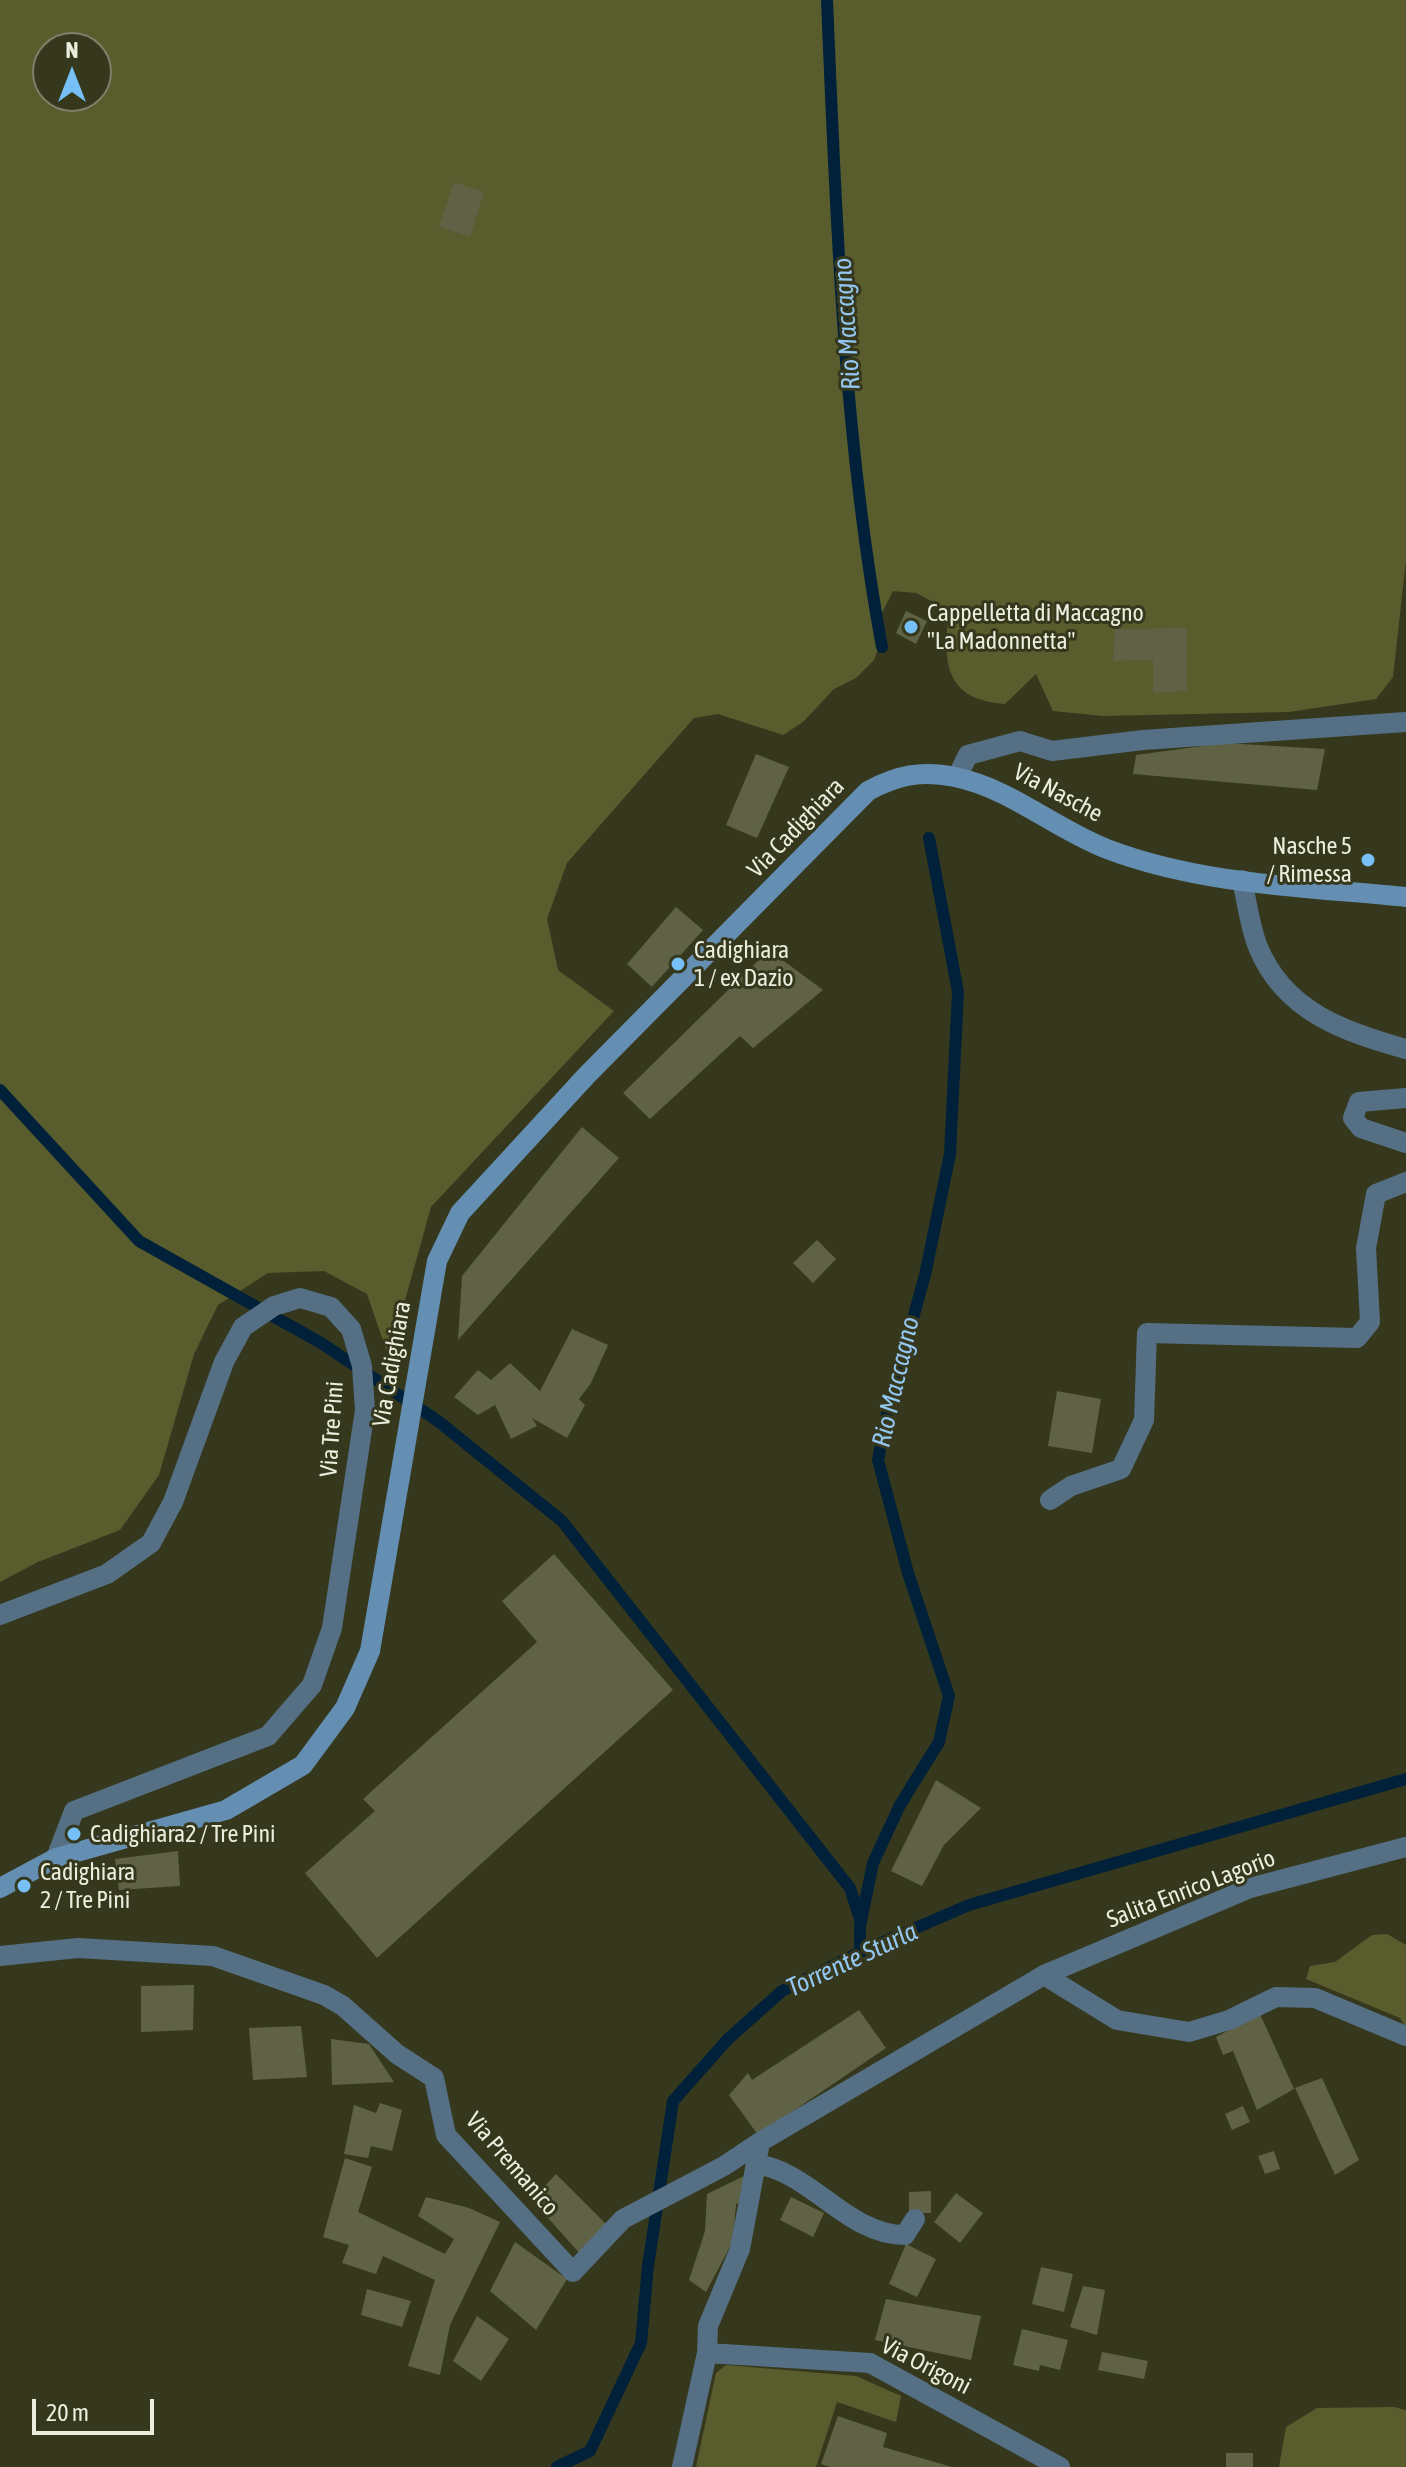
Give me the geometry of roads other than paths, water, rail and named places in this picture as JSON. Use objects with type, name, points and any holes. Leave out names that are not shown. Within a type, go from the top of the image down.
[{"type":"street","name":"Via Nasche","points":[[1406,722],[1143,740],[1052,751],[1020,741],[968,755],[957,777],[1007,792],[1107,849],[1169,867],[1242,880],[1406,897]]},
{"type":"street","name":"Via Cadighiara","points":[[0,1888],[56,1858],[226,1810],[303,1765],[345,1708],[370,1651],[437,1261],[460,1213],[587,1075],[868,791],[893,777],[928,772],[957,777]]},
{"type":"street","points":[[1242,880],[1257,946],[1280,988],[1319,1019],[1406,1049]]},
{"type":"street","points":[[1406,1098],[1359,1102],[1353,1118],[1361,1128],[1406,1143]]},
{"type":"street","points":[[1050,1500],[1071,1486],[1121,1469],[1144,1420],[1147,1333],[1357,1338],[1370,1322],[1366,1248],[1376,1194],[1406,1182]]},
{"type":"street","name":"Via Tre Pini","points":[[0,1615],[107,1574],[151,1543],[173,1502],[224,1362],[243,1327],[274,1306],[300,1298],[331,1307],[351,1329],[362,1366],[365,1410],[332,1628],[312,1685],[268,1736],[74,1811],[56,1858]]},
{"type":"street","name":"Salita Enrico Lagorio","points":[[1044,1975],[1250,1888],[1406,1847]]},
{"type":"street","name":"Via Premanico","points":[[0,1956],[78,1948],[213,1956],[324,1995],[343,2006],[397,2054],[434,2078],[446,2135],[573,2272],[623,2219],[724,2166],[1044,1975]]},
{"type":"street","points":[[1044,1975],[1117,2020],[1189,2032],[1229,2020],[1276,1997],[1315,1998],[1406,2036]]},
{"type":"street","points":[[682,2467],[707,2353],[708,2326],[740,2249],[760,2142]]},
{"type":"street","points":[[756,2164],[776,2167],[850,2217],[887,2235],[905,2235],[915,2219]]},
{"type":"street","name":"Via Origoni","points":[[707,2353],[870,2363],[1060,2467]]},
{"type":"waterway","name":"Rio Maccagno","points":[[827,0],[843,325],[858,487],[882,647]]},
{"type":"waterway","name":"Rio Maccagno","points":[[860,1952],[860,1926],[873,1863],[900,1805],[939,1742],[949,1696],[908,1573],[878,1460],[888,1409],[925,1275],[950,1154],[958,992],[929,838]]},
{"type":"waterway","points":[[0,1090],[139,1241],[321,1343],[438,1421],[562,1521],[850,1888],[861,1922]]},
{"type":"waterway","name":"Torrente Sturla","points":[[557,2467],[590,2451],[641,2343],[648,2266],[673,2101],[728,2039],[782,1991],[860,1952],[969,1905],[1406,1779]]},
{"type":"place","name":"Cappelletta di Maccagno \"La Madonnetta\"","points":[[911,627]]},
{"type":"place","name":"Nasche 5 / Rimessa","points":[[1368,860]]},
{"type":"place","name":"Cadighiara 1 / ex Dazio","points":[[678,964]]},
{"type":"place","name":"Cadighiara2 / Tre Pini","points":[[74,1834]]},
{"type":"place","name":"Cadighiara 2 / Tre Pini","points":[[24,1886]]}]
